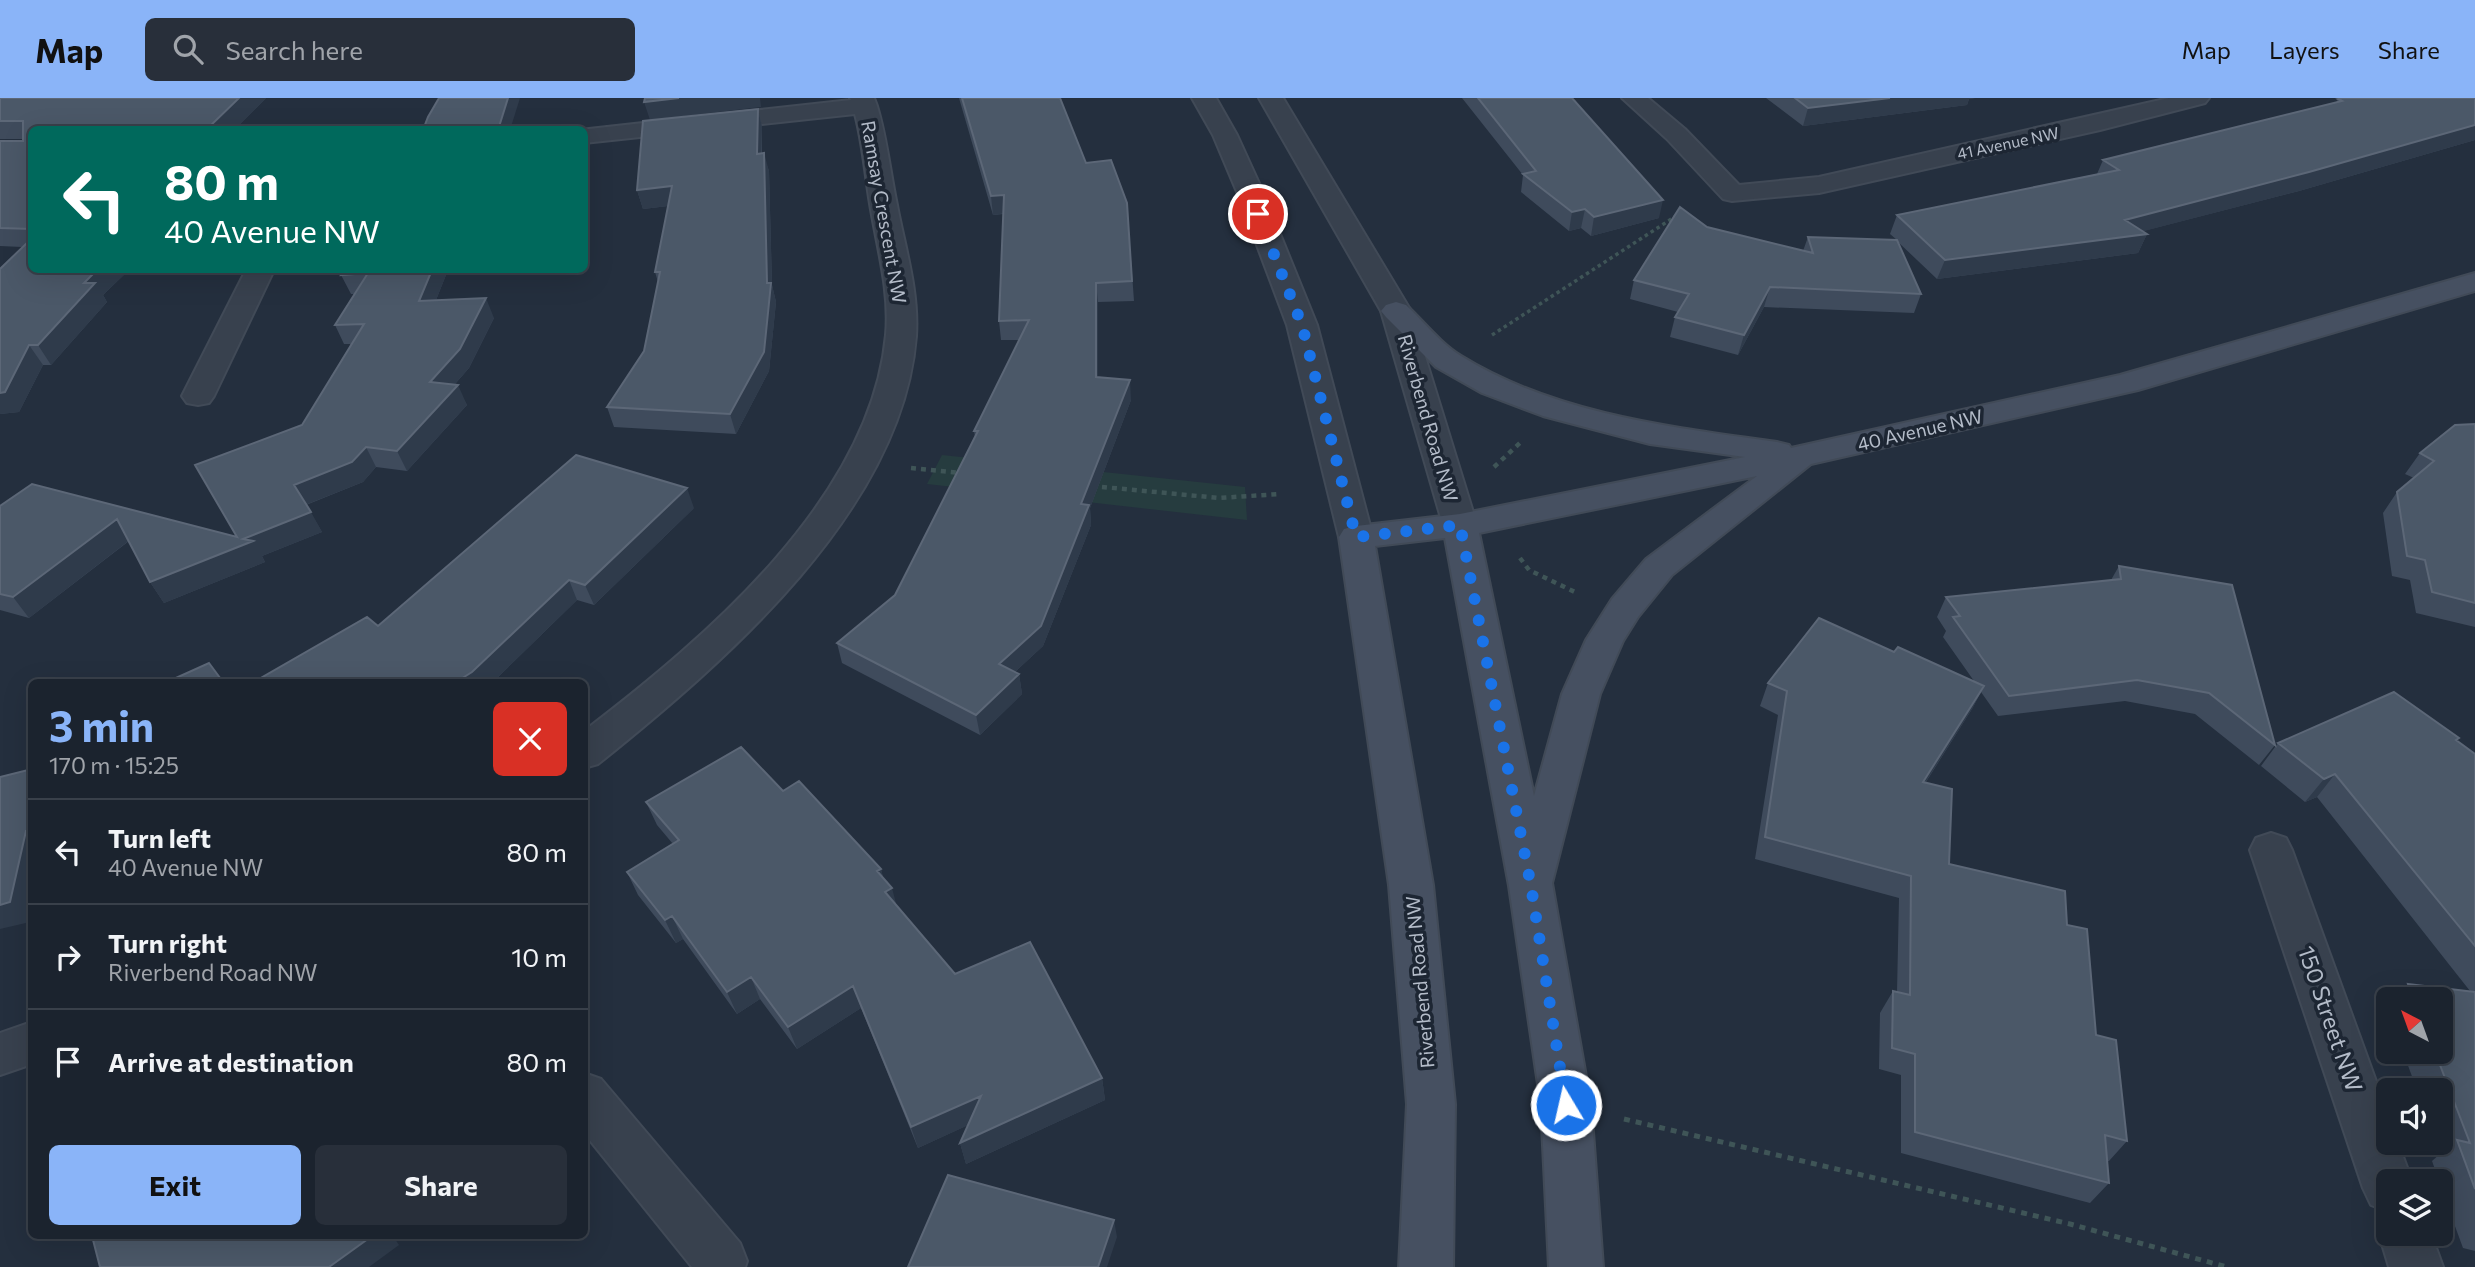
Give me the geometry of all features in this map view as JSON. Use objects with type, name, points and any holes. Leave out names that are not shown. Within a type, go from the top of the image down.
[{"type":"main road","name":"40 Avenue NW","points":[[1356,537],[1460,525],[1803,456],[2127,383],[2475,282]]},
{"type":"main road","points":[[1396,311],[1447,361],[1493,386],[1554,409],[1650,434],[1803,456]]},
{"type":"main road","points":[[1531,886],[1581,694],[1605,640],[1625,608],[1659,568],[1803,456]]},
{"type":"main road","name":"Riverbend Road NW","points":[[1460,525],[1531,886],[1566,1105],[1576,1267]]},
{"type":"main road","name":"Riverbend Road NW","points":[[1356,537],[1411,885],[1431,1104],[1426,1267]]},
{"type":"street","name":"Riverbend Road NW","points":[[1204,98],[1245,180],[1302,325],[1356,537]]},
{"type":"street","name":"Riverbend Road NW","points":[[1271,98],[1396,311],[1460,525]]},
{"type":"street","points":[[1634,98],[1676,134],[1732,193]]},
{"type":"street","name":"41 Avenue NW","points":[[1732,193],[1819,185],[2100,124],[2197,98]]},
{"type":"street","points":[[588,136],[864,102]]},
{"type":"street","name":"Ramsay Crescent NW","points":[[588,750],[641,710],[702,658],[754,606],[806,545],[834,506],[862,459],[881,416],[894,376],[901,339],[902,304],[864,102]]},
{"type":"street","points":[[198,396],[259,273]]},
{"type":"street","name":"150 Street NW","points":[[2271,850],[2382,1169]]},
{"type":"street","points":[[0,1054],[28,1044]]},
{"type":"street","points":[[588,1100],[721,1261]]},
{"type":"street","points":[[2409,1246],[2416,1267]]},
{"type":"path","points":[[1492,335],[1684,212],[1732,193]]},
{"type":"path","points":[[1484,469],[1495,467],[1522,440]]},
{"type":"path","points":[[862,459],[974,474]]},
{"type":"path","points":[[1083,485],[1219,498],[1280,494]]},
{"type":"path","points":[[1519,557],[1529,570],[1579,594]]},
{"type":"path","points":[[1566,1105],[2070,1224],[2227,1267]]},
{"type":"green space","points":[[942,455],[1245,487],[1247,520],[927,484]]},
{"type":"building","points":[[0,98],[239,98],[210,126],[28,126],[28,229],[0,228],[0,141],[23,141],[23,121],[0,121]]},
{"type":"building","points":[[439,98],[508,98],[499,126],[425,126]]},
{"type":"building","points":[[645,98],[679,98],[644,102]]},
{"type":"building","points":[[962,98],[1060,98],[1086,163],[1111,160],[1127,203],[1132,281],[1096,283],[1096,377],[1130,380],[1081,504],[1089,505],[1041,626],[999,664],[1019,674],[976,715],[837,643],[895,595],[978,431],[974,431],[1029,320],[999,321],[1004,195],[991,196]]},
{"type":"building","points":[[1478,98],[1572,98],[1663,200],[1594,217],[1585,209],[1572,212],[1523,174],[1536,171]]},
{"type":"building","points":[[1795,98],[1890,98],[1808,108]]},
{"type":"building","points":[[2475,98],[2475,125],[2125,220],[2147,234],[1945,260],[1897,215],[2119,170],[2103,160],[2342,101],[2338,99]]},
{"type":"building","points":[[758,109],[757,154],[764,153],[767,283],[771,283],[764,352],[730,414],[607,407],[644,351],[660,272],[655,272],[672,186],[637,190],[643,121]]},
{"type":"building","points":[[1680,207],[1707,227],[1813,253],[1808,237],[1897,240],[1921,294],[1770,287],[1744,335],[1675,317],[1689,294],[1634,280]]},
{"type":"building","points":[[28,242],[28,273],[94,273],[84,283],[95,283],[38,345],[29,345],[5,392],[0,393],[0,269]]},
{"type":"building","points":[[368,273],[431,273],[419,301],[486,298],[460,349],[430,382],[458,385],[397,451],[366,447],[352,462],[294,485],[311,512],[243,539],[253,541],[150,582],[117,519],[13,597],[0,594],[0,506],[32,484],[237,537],[195,465],[302,425],[364,324],[335,325]]},
{"type":"building","points":[[2475,424],[2475,603],[2432,592],[2425,560],[2407,556],[2397,492],[2434,461],[2420,453],[2455,425]]},
{"type":"building","points":[[576,455],[687,488],[585,585],[569,580],[472,672],[461,679],[259,679],[367,617],[378,626]]},
{"type":"building","points":[[2119,566],[2232,585],[2275,745],[2209,693],[2137,680],[2009,696],[1953,617],[1960,616],[1946,597],[2121,579]]},
{"type":"building","points":[[1819,618],[1894,652],[1898,647],[1984,686],[1923,782],[1952,789],[1949,864],[2065,891],[2067,925],[2087,929],[2096,1035],[2116,1040],[2127,1141],[2105,1135],[2109,1183],[1915,1132],[1915,1054],[1892,1048],[1893,991],[1910,995],[1911,876],[1765,837],[1787,691],[1768,683]]},
{"type":"building","points":[[209,663],[221,679],[174,679]]},
{"type":"building","points":[[2394,692],[2459,738],[2456,740],[2475,754],[2475,946],[2335,774],[2324,779],[2278,743]]},
{"type":"building","points":[[741,747],[783,791],[799,781],[881,869],[877,871],[892,888],[885,892],[955,974],[1030,942],[1102,1078],[960,1143],[981,1096],[911,1127],[853,986],[788,1027],[751,977],[727,992],[672,916],[665,920],[627,872],[679,840],[646,802]]},
{"type":"building","points":[[28,770],[28,831],[10,902],[0,905],[0,777]]},
{"type":"building","points":[[2408,984],[2433,987],[2409,987]]},
{"type":"building","points":[[2454,989],[2475,992],[2475,1189],[2457,1140],[2470,1143],[2453,1099],[2453,1078],[2445,1078],[2440,1064],[2454,1064]]},
{"type":"building","points":[[948,1175],[1114,1220],[1098,1267],[908,1267]]},
{"type":"building","points":[[93,1239],[368,1239],[329,1267],[100,1267]]},
{"type":"route","points":[[1258,214],[1302,325],[1356,537],[1460,525],[1531,886],[1566,1105]]}]
